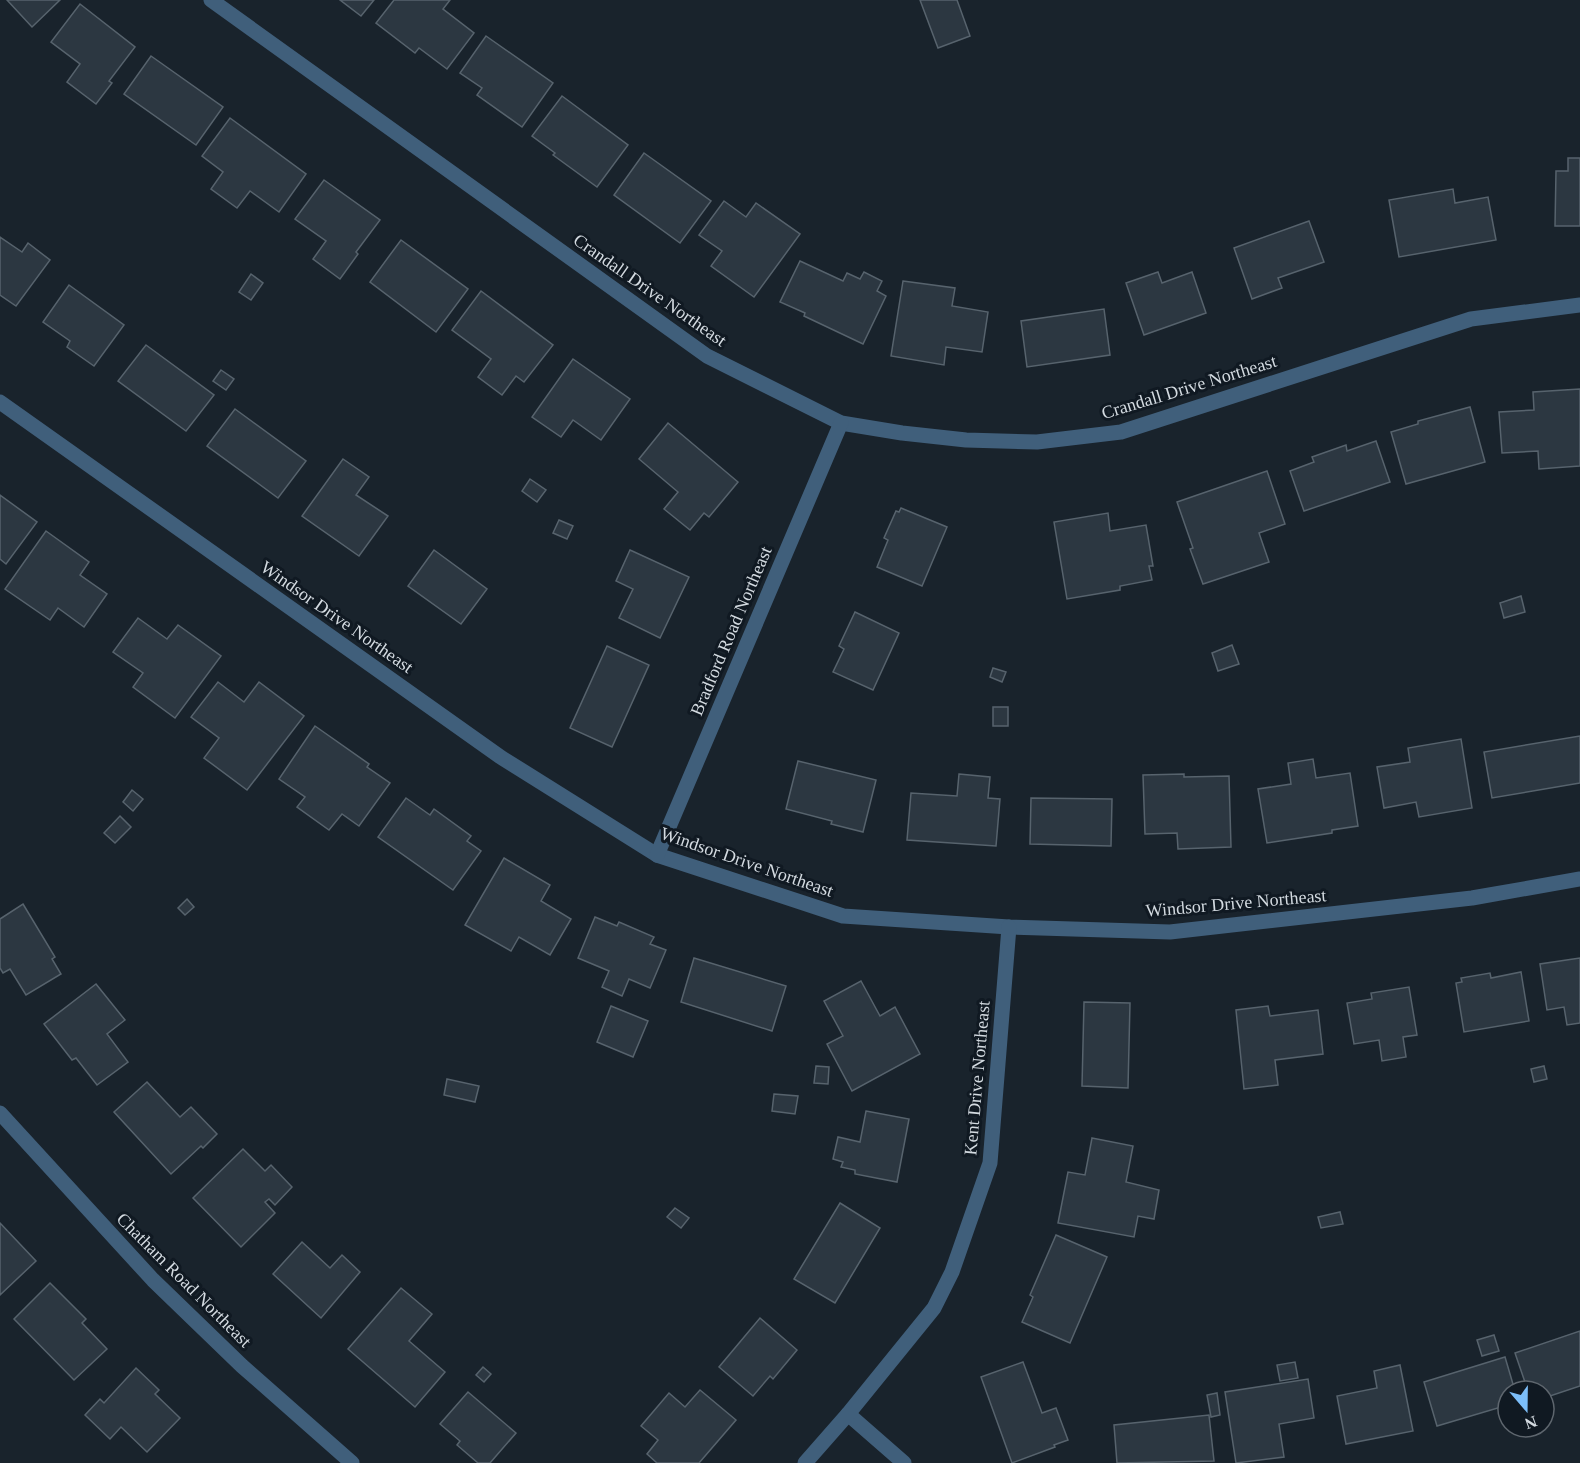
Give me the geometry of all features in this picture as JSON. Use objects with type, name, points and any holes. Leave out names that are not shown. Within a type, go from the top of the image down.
[{"type":"street","name":"Crandall Drive Northeast","points":[[211,0],[707,356],[841,423],[902,434],[966,440],[1037,442],[1121,432],[1471,319],[1580,306]]},
{"type":"street","name":"Windsor Drive Northeast","points":[[0,402],[502,758],[657,855],[843,916],[1009,927],[1170,932],[1472,898],[1580,879]]},
{"type":"street","name":"Bradford Road Northeast","points":[[657,855],[841,423]]},
{"type":"street","name":"Kent Drive Northeast","points":[[805,1463],[934,1308],[952,1272],[990,1163],[1009,927]]},
{"type":"street","name":"Chatham Road Northeast","points":[[0,1113],[153,1280],[242,1366],[352,1463]]},
{"type":"street","points":[[848,1414],[904,1463]]},
{"type":"building","points":[[7,0],[60,0],[32,27]]},
{"type":"building","points":[[340,0],[374,0],[361,16]]},
{"type":"building","points":[[394,0],[450,0],[443,9],[474,33],[447,69],[419,48],[415,53],[376,23]]},
{"type":"building","points":[[920,0],[957,0],[970,36],[938,48]]},
{"type":"building","points":[[80,4],[135,47],[109,81],[112,83],[96,104],[67,82],[80,64],[51,42]]},
{"type":"building","points":[[486,36],[553,83],[522,127],[477,95],[482,88],[460,73]]},
{"type":"building","points":[[151,56],[223,107],[196,145],[124,94]]},
{"type":"building","points":[[562,96],[628,145],[597,187],[553,155],[555,153],[532,136]]},
{"type":"building","points":[[230,118],[306,174],[279,212],[250,191],[237,208],[211,189],[223,172],[202,156]]},
{"type":"building","points":[[644,153],[711,201],[680,243],[614,195]]},
{"type":"building","points":[[1568,158],[1580,158],[1580,226],[1555,226],[1556,171],[1568,171]]},
{"type":"building","points":[[324,180],[380,220],[356,252],[358,254],[340,279],[313,259],[326,241],[295,219]]},
{"type":"building","points":[[1453,189],[1455,203],[1488,197],[1496,240],[1399,257],[1389,200]]},
{"type":"building","points":[[724,201],[746,217],[756,203],[800,234],[754,297],[711,266],[722,251],[699,235]]},
{"type":"building","points":[[1309,221],[1324,262],[1278,278],[1282,288],[1252,299],[1234,248]]},
{"type":"building","points":[[0,237],[22,252],[28,243],[50,260],[16,306],[0,295]]},
{"type":"building","points":[[401,240],[468,289],[436,332],[370,282]]},
{"type":"building","points":[[800,261],[843,281],[847,273],[860,279],[864,272],[882,281],[877,291],[886,296],[863,344],[780,302]]},
{"type":"building","points":[[1158,272],[1162,283],[1192,272],[1206,313],[1144,335],[1126,283]]},
{"type":"building","points":[[251,274],[263,283],[251,300],[239,292]]},
{"type":"building","points":[[903,281],[955,288],[952,306],[988,312],[982,352],[946,347],[944,365],[891,356]]},
{"type":"building","points":[[69,285],[124,325],[94,366],[67,347],[70,341],[43,322]]},
{"type":"building","points":[[481,291],[553,345],[524,382],[516,376],[502,395],[478,377],[491,359],[452,330]]},
{"type":"building","points":[[1104,309],[1110,355],[1027,367],[1021,321]]},
{"type":"building","points":[[146,345],[214,395],[186,431],[118,381]]},
{"type":"building","points":[[573,359],[630,399],[601,440],[573,420],[561,437],[532,417]]},
{"type":"building","points":[[221,370],[234,379],[226,390],[213,381]]},
{"type":"building","points":[[1580,389],[1580,466],[1539,469],[1538,451],[1502,453],[1499,412],[1534,410],[1533,392]]},
{"type":"building","points":[[1470,407],[1485,462],[1406,484],[1391,432],[1418,424],[1418,421]]},
{"type":"building","points":[[235,409],[306,461],[278,498],[207,446]]},
{"type":"building","points":[[668,423],[738,482],[709,517],[704,513],[690,530],[664,509],[678,492],[639,459]]},
{"type":"building","points":[[1376,441],[1390,482],[1304,511],[1290,471],[1314,462],[1312,457],[1346,445],[1347,451]]},
{"type":"building","points":[[343,459],[369,477],[356,495],[388,516],[359,556],[302,516]]},
{"type":"building","points":[[1267,471],[1285,524],[1259,533],[1269,562],[1203,584],[1190,549],[1193,548],[1177,502]]},
{"type":"building","points":[[530,479],[546,490],[537,502],[522,491]]},
{"type":"building","points":[[0,495],[37,522],[6,564],[0,559]]},
{"type":"building","points":[[901,508],[947,527],[922,586],[877,567],[888,540],[884,538],[896,511],[899,512]]},
{"type":"building","points":[[1108,513],[1110,531],[1146,525],[1153,566],[1149,566],[1152,580],[1120,586],[1120,590],[1067,599],[1054,522]]},
{"type":"building","points":[[559,520],[573,526],[567,539],[553,533]]},
{"type":"building","points":[[46,531],[89,562],[80,575],[107,594],[84,627],[58,608],[50,620],[5,589]]},
{"type":"building","points":[[434,550],[487,589],[461,624],[408,586]]},
{"type":"building","points":[[630,550],[689,577],[660,638],[619,618],[633,589],[616,581]]},
{"type":"building","points":[[1521,596],[1525,612],[1504,618],[1500,603]]},
{"type":"building","points":[[855,612],[899,633],[873,690],[833,672],[844,649],[839,646]]},
{"type":"building","points":[[138,618],[167,639],[178,625],[221,656],[175,718],[133,687],[143,673],[113,652]]},
{"type":"building","points":[[1232,645],[1239,664],[1218,671],[1212,653]]},
{"type":"building","points":[[607,646],[649,665],[612,747],[570,728]]},
{"type":"building","points":[[993,668],[1006,672],[1002,682],[990,677]]},
{"type":"building","points":[[218,682],[244,702],[259,682],[304,716],[247,790],[204,758],[219,738],[191,717]]},
{"type":"building","points":[[993,707],[1008,707],[1008,726],[993,726]]},
{"type":"building","points":[[315,726],[369,764],[367,767],[390,783],[359,826],[342,814],[329,830],[297,807],[305,797],[279,779]]},
{"type":"building","points":[[1580,736],[1580,783],[1492,798],[1484,752]]},
{"type":"building","points":[[1461,739],[1472,808],[1419,817],[1416,802],[1384,808],[1377,767],[1410,762],[1408,748]]},
{"type":"building","points":[[1313,759],[1316,778],[1350,773],[1358,826],[1332,830],[1332,833],[1267,843],[1258,789],[1291,784],[1288,763]]},
{"type":"building","points":[[798,761],[876,780],[863,832],[786,809]]},
{"type":"building","points":[[959,774],[990,777],[988,798],[1000,799],[996,846],[907,840],[911,793],[957,796]]},
{"type":"building","points":[[1184,774],[1184,777],[1229,776],[1231,847],[1178,849],[1177,833],[1145,834],[1143,775]]},
{"type":"building","points":[[132,790],[143,799],[133,811],[123,802]]},
{"type":"building","points":[[406,798],[430,815],[434,809],[471,836],[467,841],[481,851],[453,890],[378,837]]},
{"type":"building","points":[[1031,798],[1112,799],[1111,846],[1030,844]]},
{"type":"building","points":[[120,816],[131,827],[115,843],[104,833]]},
{"type":"building","points":[[504,858],[550,885],[541,901],[571,919],[550,955],[519,937],[511,951],[465,925]]},
{"type":"building","points":[[187,899],[194,907],[185,915],[178,908]]},
{"type":"building","points":[[23,904],[55,957],[52,959],[61,974],[26,995],[10,969],[3,973],[0,968],[0,919]]},
{"type":"building","points":[[595,917],[617,926],[619,922],[654,937],[650,944],[666,950],[650,988],[629,979],[622,996],[602,987],[609,971],[578,958]]},
{"type":"building","points":[[694,958],[786,986],[772,1031],[681,1002]]},
{"type":"building","points":[[1580,958],[1580,1023],[1567,1025],[1564,1007],[1547,1010],[1540,964]]},
{"type":"building","points":[[1521,972],[1529,1021],[1464,1032],[1456,983],[1462,982],[1461,978],[1490,973],[1491,978]]},
{"type":"building","points":[[861,981],[880,1016],[895,1007],[920,1054],[852,1091],[827,1044],[843,1036],[824,1001]]},
{"type":"building","points":[[96,984],[125,1020],[107,1034],[128,1062],[97,1085],[76,1058],[72,1060],[44,1024]]},
{"type":"building","points":[[1409,987],[1417,1035],[1403,1037],[1406,1057],[1382,1061],[1379,1040],[1354,1044],[1347,1003],[1372,999],[1371,993]]},
{"type":"building","points":[[1084,1002],[1130,1003],[1128,1088],[1082,1086]]},
{"type":"building","points":[[611,1006],[648,1021],[633,1057],[597,1042]]},
{"type":"building","points":[[1268,1006],[1270,1016],[1318,1010],[1323,1054],[1275,1060],[1278,1085],[1244,1089],[1236,1010]]},
{"type":"building","points":[[816,1066],[829,1067],[828,1084],[814,1083]]},
{"type":"building","points":[[1544,1066],[1547,1079],[1534,1082],[1531,1069]]},
{"type":"building","points":[[447,1079],[479,1086],[475,1102],[444,1095]]},
{"type":"building","points":[[147,1082],[180,1117],[191,1107],[217,1134],[171,1174],[114,1112]]},
{"type":"building","points":[[774,1094],[798,1096],[795,1114],[772,1111]]},
{"type":"building","points":[[866,1111],[909,1119],[897,1182],[855,1174],[855,1170],[841,1167],[843,1162],[833,1159],[838,1137],[860,1142]]},
{"type":"building","points":[[1092,1138],[1133,1146],[1126,1182],[1159,1190],[1154,1219],[1138,1216],[1134,1237],[1058,1223],[1068,1172],[1085,1175]]},
{"type":"building","points":[[243,1149],[265,1171],[271,1165],[292,1187],[275,1205],[269,1199],[265,1202],[275,1213],[241,1247],[193,1198]]},
{"type":"building","points":[[840,1203],[880,1228],[835,1303],[794,1279]]},
{"type":"building","points":[[675,1208],[689,1218],[681,1228],[667,1217]]},
{"type":"building","points":[[1340,1212],[1343,1224],[1321,1228],[1318,1217]]},
{"type":"building","points":[[0,1223],[36,1261],[0,1295]]},
{"type":"building","points":[[1056,1235],[1107,1257],[1070,1343],[1022,1322],[1033,1297],[1030,1295]]},
{"type":"building","points":[[302,1242],[330,1268],[342,1255],[360,1272],[321,1318],[273,1274]]},
{"type":"building","points":[[50,1283],[86,1319],[82,1323],[107,1349],[74,1380],[14,1319]]},
{"type":"building","points":[[401,1288],[432,1314],[409,1341],[445,1372],[415,1407],[348,1349]]},
{"type":"building","points":[[760,1318],[797,1350],[773,1379],[770,1376],[753,1396],[719,1367]]},
{"type":"building","points":[[1580,1331],[1580,1386],[1556,1394],[1556,1379],[1524,1379],[1515,1353]]},
{"type":"building","points":[[1494,1335],[1499,1351],[1482,1356],[1477,1340]]},
{"type":"building","points":[[1505,1357],[1511,1379],[1496,1379],[1496,1409],[1437,1426],[1424,1382]]},
{"type":"building","points":[[1023,1362],[1042,1413],[1056,1408],[1068,1440],[1012,1463],[981,1377]]},
{"type":"building","points":[[1295,1362],[1298,1378],[1280,1381],[1277,1365]]},
{"type":"building","points":[[1400,1365],[1413,1431],[1346,1444],[1337,1396],[1377,1388],[1374,1371]]},
{"type":"building","points":[[483,1367],[491,1374],[484,1382],[476,1375]]},
{"type":"building","points":[[136,1368],[159,1390],[155,1394],[180,1418],[147,1452],[121,1427],[110,1439],[85,1415],[100,1399],[104,1403]]},
{"type":"building","points":[[1308,1379],[1314,1418],[1279,1424],[1284,1457],[1236,1463],[1225,1392]]},
{"type":"building","points":[[700,1390],[736,1420],[699,1463],[657,1463],[647,1454],[658,1440],[641,1426],[669,1393],[685,1407]]},
{"type":"building","points":[[468,1392],[516,1433],[490,1463],[478,1463],[457,1445],[460,1441],[440,1424]]},
{"type":"building","points":[[1217,1393],[1220,1415],[1211,1417],[1207,1395]]},
{"type":"building","points":[[1209,1415],[1214,1461],[1117,1463],[1114,1425]]}]
